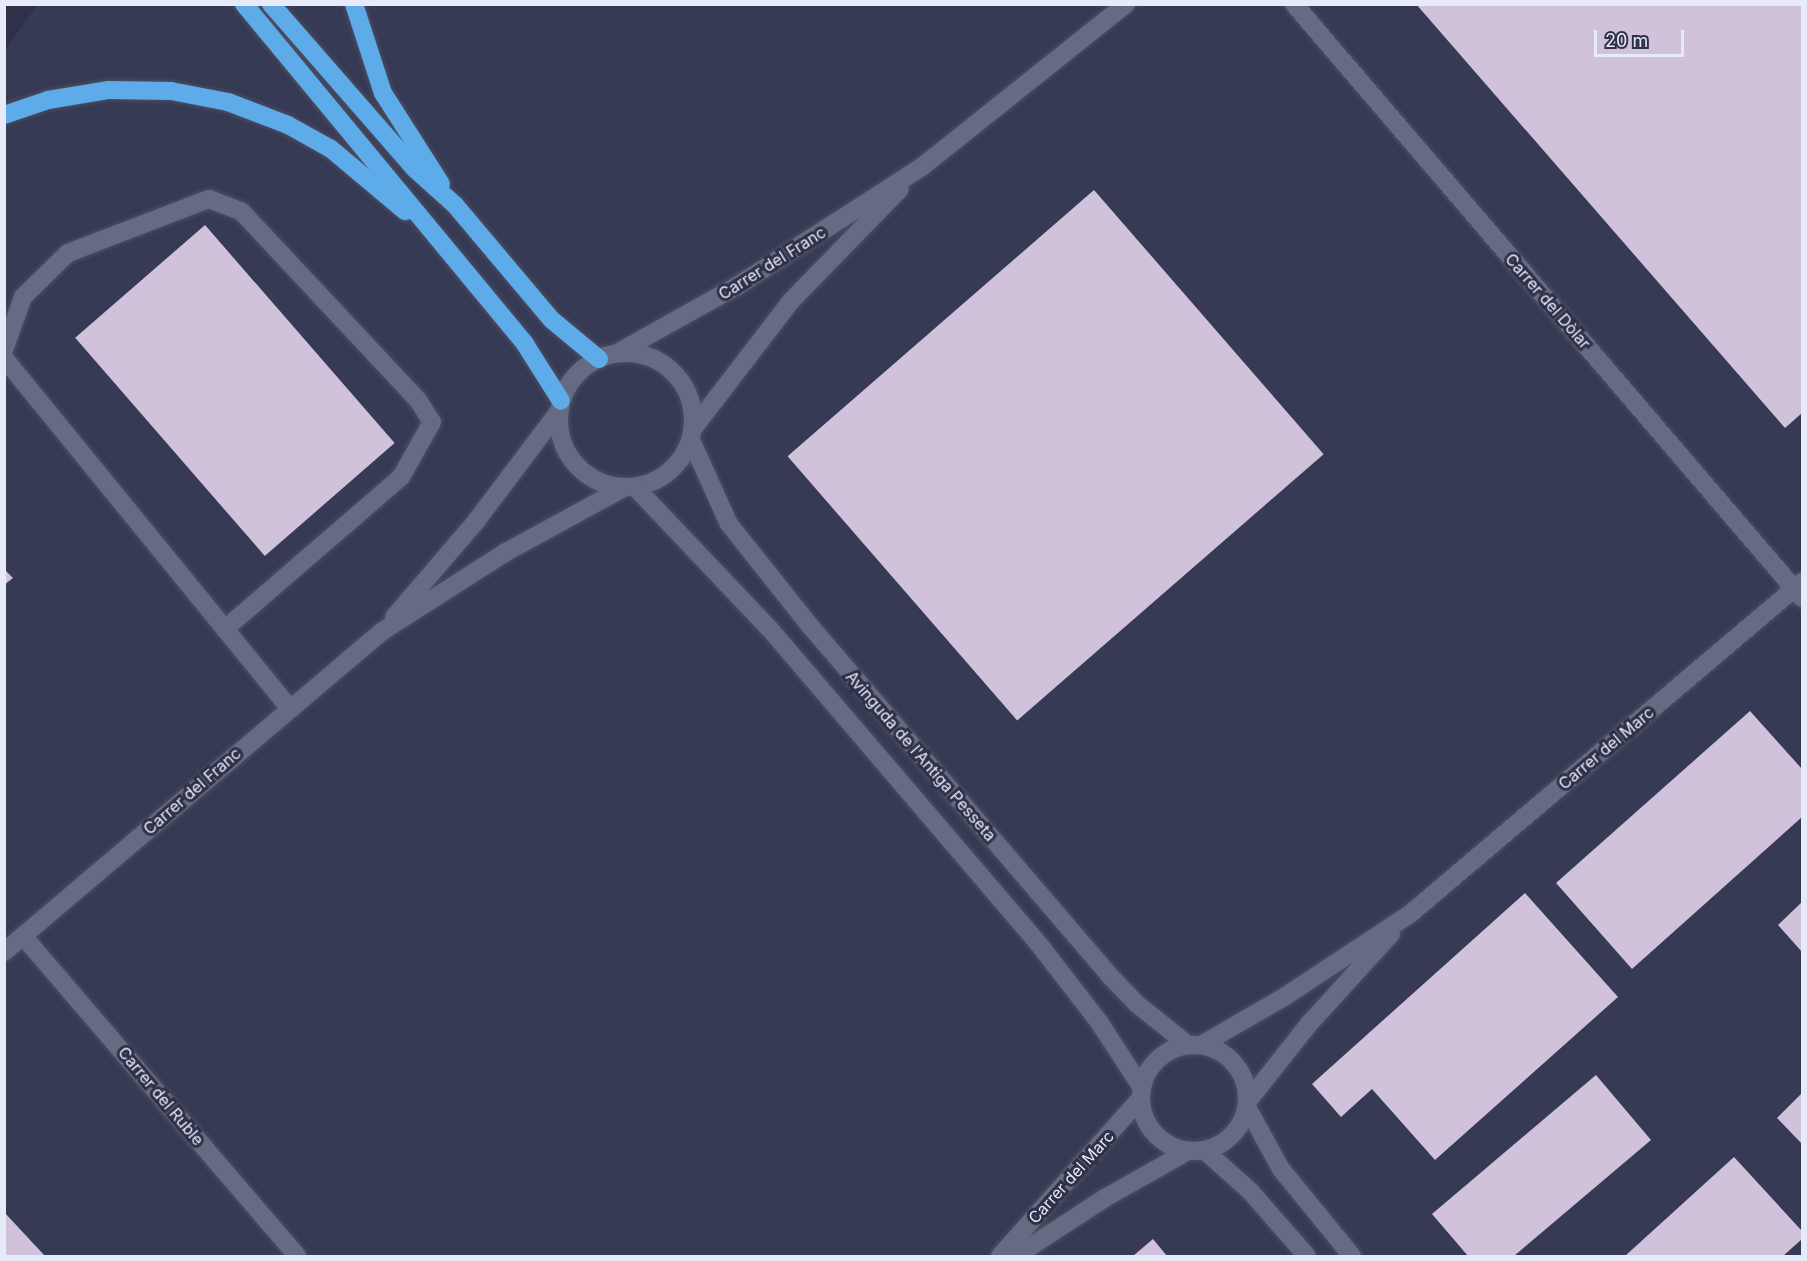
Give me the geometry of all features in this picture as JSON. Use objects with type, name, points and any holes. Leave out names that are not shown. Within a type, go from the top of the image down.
[{"type":"highway","points":[[244,4],[525,344],[560,405]]},
{"type":"highway","points":[[271,4],[415,169],[455,206],[552,320],[599,359]]},
{"type":"highway","points":[[354,4],[383,93],[455,206]]},
{"type":"highway","points":[[4,115],[48,100],[109,90],[171,91],[228,102],[288,125],[332,149],[426,226]]},
{"type":"street","name":"Carrer del Franc","points":[[617,353],[737,286],[923,166],[1126,4]]},
{"type":"street","name":"Carrer del Dòlar","points":[[1294,4],[1800,589]]},
{"type":"street","name":"Carrer del Franc","points":[[692,435],[791,301],[923,166]]},
{"type":"street","points":[[4,350],[23,297],[68,253],[209,199],[241,211],[418,400],[432,422],[401,477],[225,629]]},
{"type":"street","points":[[617,353],[652,358],[680,380],[693,413],[692,435],[670,471],[630,487],[594,479],[569,457],[562,442],[560,405],[582,369],[599,359],[617,353]]},
{"type":"street","points":[[4,358],[289,707]]},
{"type":"street","name":"Carrer del Franc","points":[[381,632],[477,520],[560,405]]},
{"type":"street","name":"Avinguda de l'Antiga Pesseta","points":[[692,435],[729,524],[811,627],[1108,974],[1137,1004],[1195,1045]]},
{"type":"street","name":"Carrer del Franc","points":[[4,952],[289,707],[381,632],[506,552],[630,487]]},
{"type":"street","name":"Avinguda de l'Antiga Pesseta","points":[[630,487],[678,528],[769,628],[1038,943],[1099,1022],[1141,1093]]},
{"type":"street","name":"Carrer del Marc","points":[[1195,1045],[1284,997],[1410,914],[1800,589]]},
{"type":"street","name":"Carrer del Marc","points":[[1247,1104],[1309,1024],[1410,914]]},
{"type":"street","name":"Carrer del Ruble","points":[[23,936],[297,1257]]},
{"type":"street","points":[[1307,1257],[1250,1191],[1196,1151],[1175,1148],[1154,1133],[1147,1123],[1141,1093],[1153,1064],[1175,1048],[1195,1045],[1220,1052],[1236,1064],[1243,1075],[1247,1104],[1281,1169],[1352,1257]]},
{"type":"street","name":"Carrer del Marc","points":[[1000,1257],[1141,1093]]},
{"type":"street","points":[[1196,1151],[1232,1135],[1247,1104]]},
{"type":"street","name":"Carrer del Marc","points":[[1016,1257],[1105,1198],[1196,1151]]},
{"type":"shaded area","points":[[37,5],[1802,5],[1802,1256],[5,1256],[4,52]]},
{"type":"building","points":[[1416,4],[1802,4],[1802,413],[1785,428]]},
{"type":"building","points":[[1094,190],[1324,454],[1017,721],[788,456]]},
{"type":"building","points":[[205,225],[395,443],[265,556],[75,338]]},
{"type":"building","points":[[4,569],[13,578],[4,585]]},
{"type":"building","points":[[1750,711],[1802,769],[1802,817],[1632,969],[1556,883]]},
{"type":"building","points":[[1525,893],[1618,997],[1435,1160],[1372,1089],[1341,1117],[1312,1084]]},
{"type":"building","points":[[1802,902],[1802,952],[1778,925]]},
{"type":"building","points":[[1596,1075],[1651,1140],[1514,1256],[1468,1256],[1432,1214]]},
{"type":"building","points":[[1802,1093],[1802,1144],[1777,1118]]},
{"type":"building","points":[[1734,1157],[1802,1231],[1802,1239],[1783,1256],[1625,1256]]},
{"type":"building","points":[[4,1212],[45,1256],[4,1256]]},
{"type":"building","points":[[1153,1239],[1167,1256],[1133,1256]]}]
